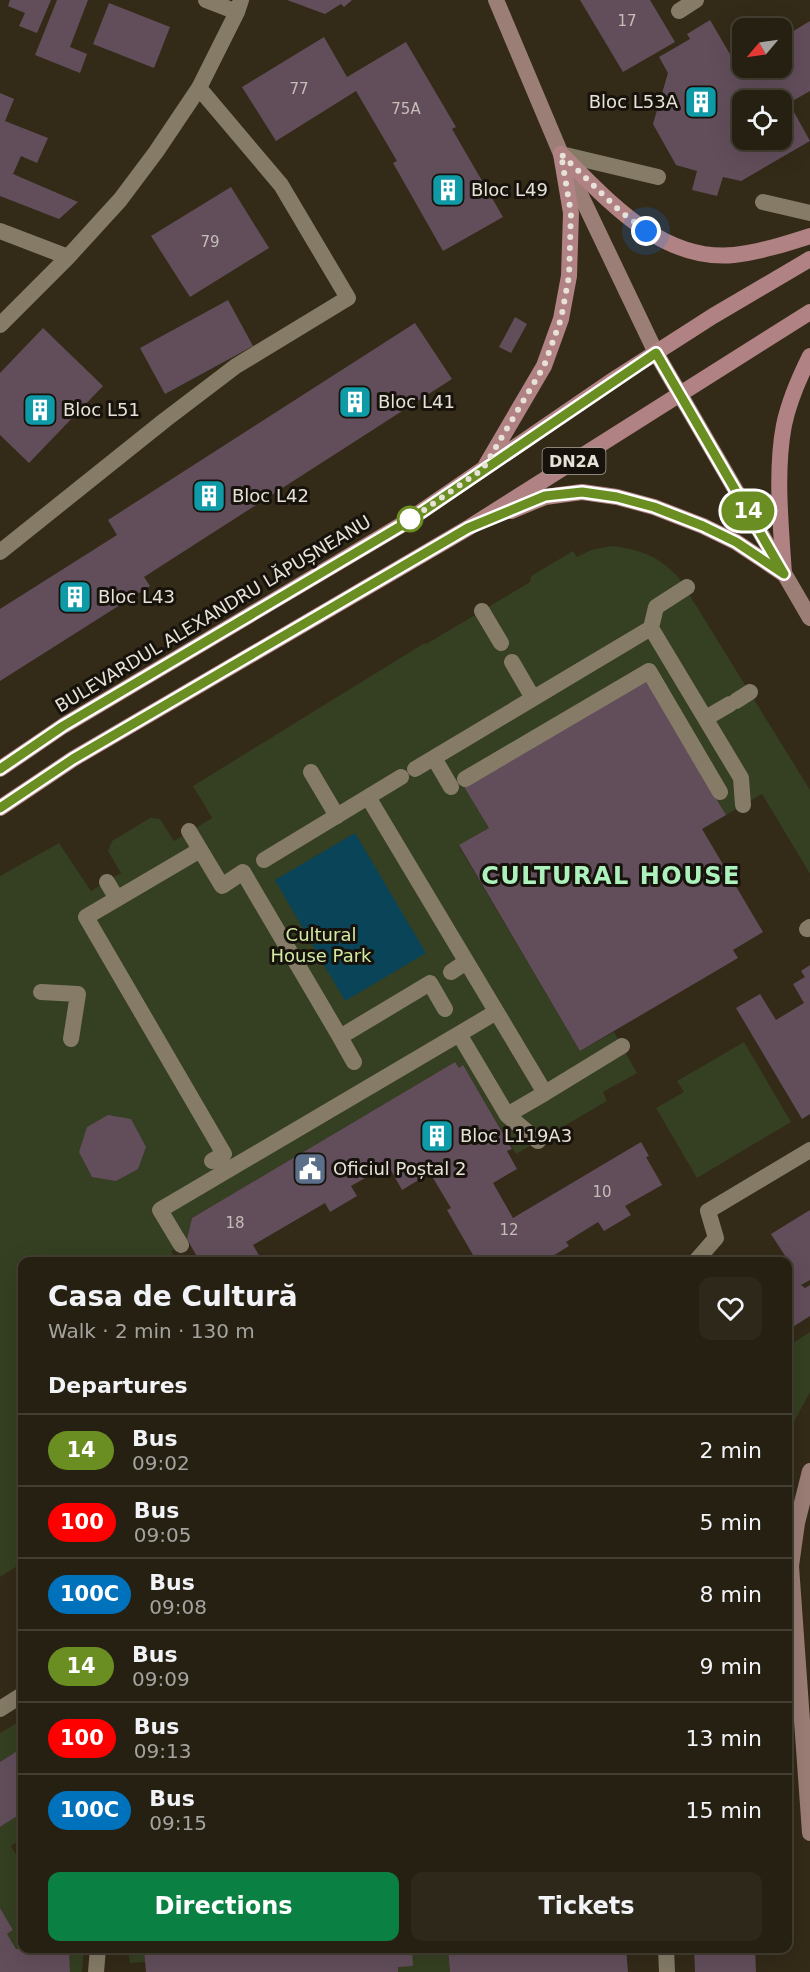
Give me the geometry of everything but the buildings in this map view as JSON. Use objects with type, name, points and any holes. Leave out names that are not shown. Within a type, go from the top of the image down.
[{"type":"main road","points":[[496,0],[561,154],[656,353],[810,618]]},
{"type":"main road","points":[[561,154],[620,211],[646,231],[684,250],[731,255],[754,252],[810,236]]},
{"type":"main road","points":[[483,469],[544,366],[561,319],[569,276],[571,213],[561,154]]},
{"type":"main road","name":"DN2A","points":[[656,353],[713,316],[810,259]]},
{"type":"main road","name":"DN2A","points":[[0,808],[73,759],[468,528],[810,312]]},
{"type":"main road","name":"BULEVARDUL ALEXANDRU LĂPUȘNEANU","points":[[0,769],[63,726],[404,524],[656,353]]},
{"type":"main road","points":[[784,574],[780,509],[780,469],[784,426],[796,384],[810,356]]},
{"type":"main road","points":[[468,528],[545,496],[582,492],[617,497],[654,507],[694,522],[736,542],[784,574]]},
{"type":"main road","points":[[792,1548],[810,1471]]},
{"type":"main road","points":[[792,1602],[810,1833]]},
{"type":"street","points":[[0,325],[68,257],[120,200],[199,88],[239,6],[206,0]]},
{"type":"street","points":[[679,11],[696,0]]},
{"type":"street","points":[[0,552],[236,366],[348,298],[281,185],[199,88]]},
{"type":"street","points":[[561,154],[658,177]]},
{"type":"street","points":[[763,202],[810,213]]},
{"type":"street","points":[[0,231],[68,257]]},
{"type":"street","points":[[687,587],[656,607],[651,628],[741,778],[743,805]]},
{"type":"street","points":[[482,611],[501,643]]},
{"type":"street","points":[[264,860],[651,628]]},
{"type":"street","points":[[512,662],[533,698]]},
{"type":"street","points":[[434,758],[458,783],[649,671],[720,792]]},
{"type":"street","points":[[706,718],[739,699]]},
{"type":"street","points":[[311,772],[337,816]]},
{"type":"street","points":[[368,797],[545,1093]]},
{"type":"street","points":[[189,831],[222,886],[243,873],[354,1062]]},
{"type":"street","points":[[200,850],[86,917],[96,983],[224,1154],[212,1161]]},
{"type":"street","points":[[107,882],[117,899]]},
{"type":"street","points":[[451,972],[466,962]]},
{"type":"street","points":[[41,992],[96,983]]},
{"type":"street","points":[[71,1039],[96,983]]},
{"type":"street","points":[[340,1037],[430,984],[445,1009]]},
{"type":"street","points":[[181,1245],[160,1210],[496,1012]]},
{"type":"street","points":[[459,1034],[507,1115],[538,1141]]},
{"type":"street","points":[[507,1115],[622,1046]]},
{"type":"street","points":[[699,1257],[716,1238],[708,1211],[810,1150]]},
{"type":"street","points":[[0,1709],[18,1698]]},
{"type":"street","points":[[96,1972],[98,1953]]},
{"type":"street","points":[[666,1953],[668,1972]]},
{"type":"green space","name":"Cultural House Park","points":[[611,546],[631,549],[656,559],[679,578],[810,790],[810,874],[762,794],[726,815],[645,678],[464,785],[489,828],[459,846],[580,1051],[614,1032],[637,1073],[603,1092],[607,1101],[516,1154],[463,1066],[459,1068],[455,1062],[192,1218],[188,1241],[171,1251],[175,1257],[18,1257],[18,1566],[0,1577],[0,876],[59,843],[91,891],[121,873],[108,851],[112,841],[150,818],[160,819],[174,841],[212,818],[193,786],[423,644],[530,582],[531,576],[573,551],[577,557],[591,550]]},
{"type":"green space","points":[[744,1042],[791,1122],[697,1178],[656,1108],[684,1092],[677,1081]]},
{"type":"green space","points":[[810,1332],[810,1392],[792,1426],[792,1343]]},
{"type":"green space","points":[[18,1722],[18,1751],[0,1762],[0,1733]]},
{"type":"green space","points":[[18,1816],[18,1842],[11,1846],[18,1858],[18,1949],[16,1949],[7,1934],[13,1930],[0,1908],[0,1827]]},
{"type":"green space","points":[[69,1953],[84,1953],[82,1972],[70,1972]]},
{"type":"green space","points":[[129,1953],[144,1953],[145,1962],[130,1963]]},
{"type":"green space","points":[[409,1953],[448,1953],[450,1972],[398,1972],[398,1967]]},
{"type":"water","points":[[355,833],[426,953],[345,1001],[275,880]]},
{"type":"bus line","name":"14","points":[[0,769],[63,726],[404,524],[610,382],[656,353],[784,574],[736,542],[675,514],[654,507],[617,497],[582,492],[545,496],[468,528],[73,759],[0,808]]},
{"type":"place","name":"Bloc L53A","points":[[701,102]]},
{"type":"place","name":"Bloc L49","points":[[448,190]]},
{"type":"place","name":"Bloc L41","points":[[355,402]]},
{"type":"place","name":"Bloc L51","points":[[40,410]]},
{"type":"place","name":"Bloc L42","points":[[209,496]]},
{"type":"place","name":"Bloc L43","points":[[75,597]]},
{"type":"place","name":"Bloc L119A3","points":[[437,1136]]},
{"type":"place","name":"Oficiul Poștal 2","points":[[310,1169]]},
{"type":"district","name":"CULTURAL HOUSE","points":[[611,876]]},
{"type":"route","points":[[410,519],[404,524],[483,469],[544,366],[561,319],[569,276],[571,213],[561,154],[620,211],[646,231]]}]
